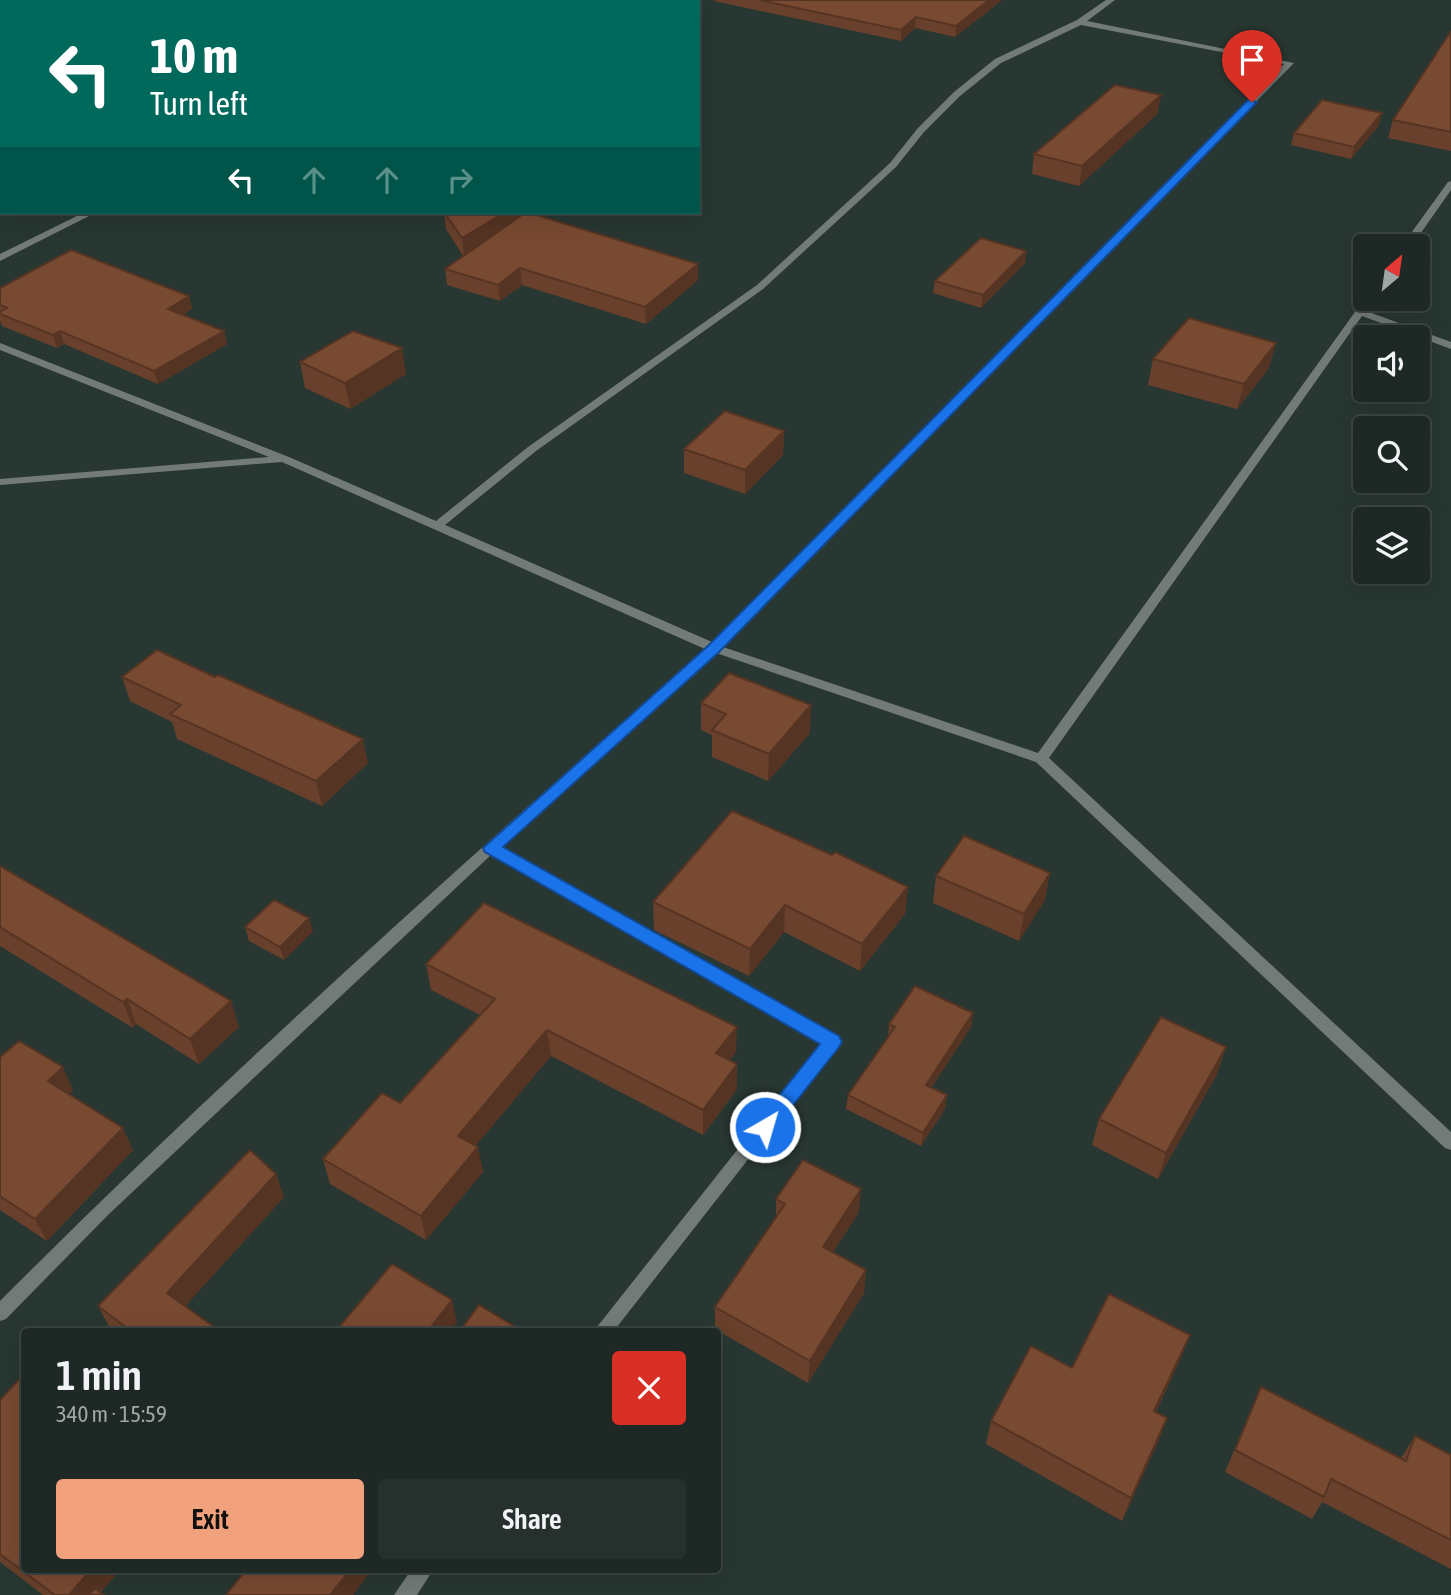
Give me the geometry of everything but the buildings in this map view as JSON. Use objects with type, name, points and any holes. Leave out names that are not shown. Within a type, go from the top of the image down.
[{"type":"street","points":[[437,526],[543,441],[760,287],[893,165],[921,130],[957,94],[988,69],[999,61],[1080,22],[1111,0]]},
{"type":"street","points":[[0,1313],[102,1210],[491,848],[714,648],[1290,63],[1080,22]]},
{"type":"street","points":[[1415,234],[1451,184]]},
{"type":"street","points":[[0,258],[88,214]]},
{"type":"street","points":[[1041,759],[1360,312],[1451,346]]},
{"type":"street","points":[[0,346],[285,459],[714,648],[1041,759],[1451,1143]]},
{"type":"street","points":[[0,482],[285,459]]},
{"type":"street","points":[[491,848],[832,1042],[606,1328]]},
{"type":"street","points":[[404,1595],[422,1573]]},
{"type":"route","points":[[765,1127],[832,1042],[491,848],[714,648],[1252,102]]}]
